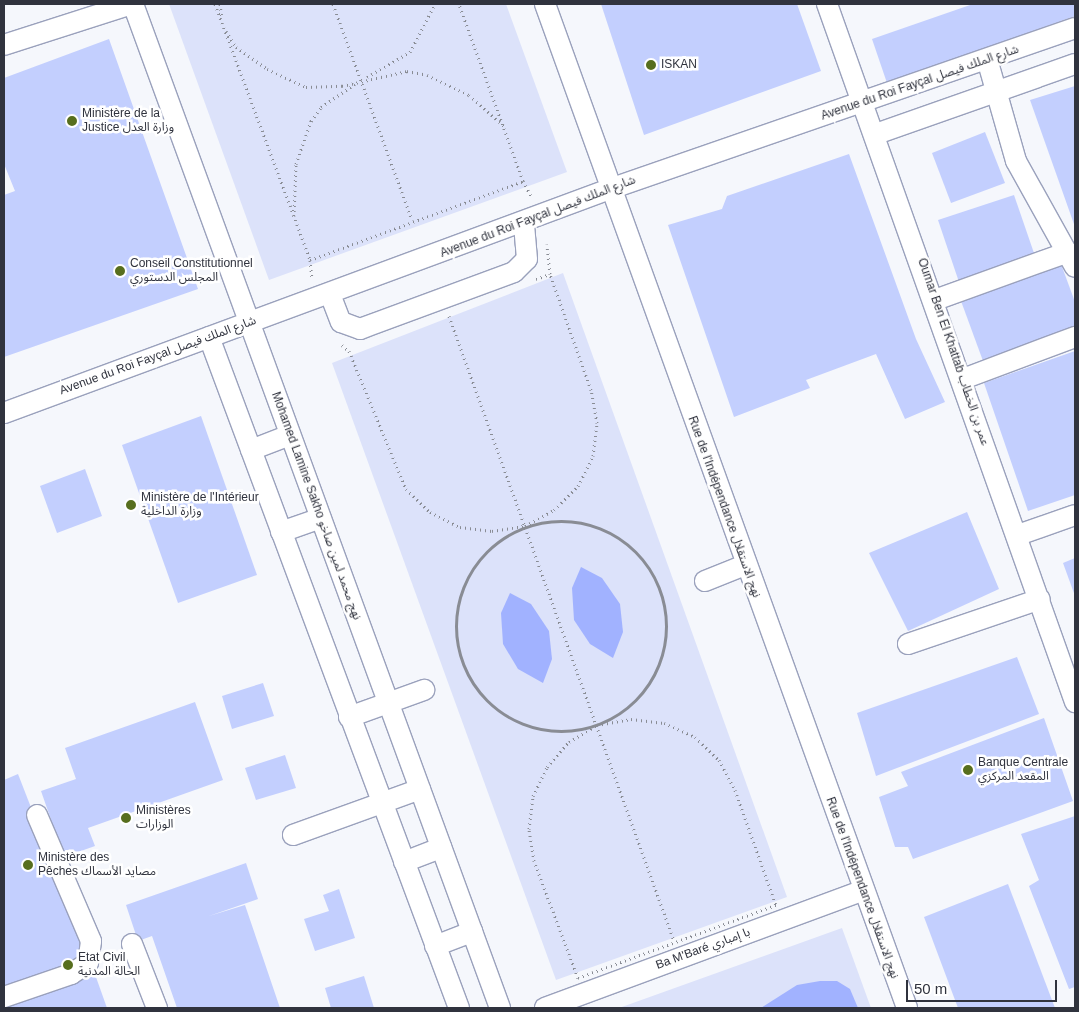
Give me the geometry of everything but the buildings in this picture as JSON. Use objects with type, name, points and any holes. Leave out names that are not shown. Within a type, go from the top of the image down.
[{"type":"street","points":[[4,45],[132,4]]},
{"type":"street","name":"Mohamed Lamine Sakho نهج محمد لمين صاخو","points":[[132,4],[500,1008]]},
{"type":"street","name":"Rue de l'Indépendance نهج الاستقلال","points":[[546,4],[610,189],[861,891],[907,1008]]},
{"type":"street","name":"Oumar Ben El Khattab عمر بن الخطاب","points":[[827,4],[865,102],[1075,702]]},
{"type":"street","name":"Avenue du Roi Fayçal شارع الملك فيصل","points":[[4,413],[524,224],[610,189],[1075,28]]},
{"type":"street","points":[[935,300],[1072,259],[1016,161],[988,59]]},
{"type":"street","points":[[876,134],[1075,64]]},
{"type":"street","points":[[330,294],[341,322],[360,329],[514,272],[527,259],[524,224]]},
{"type":"street","points":[[209,337],[459,1008]]},
{"type":"street","points":[[963,380],[1075,337]]},
{"type":"street","points":[[250,450],[290,435]]},
{"type":"street","points":[[1018,535],[1075,515]]},
{"type":"street","points":[[281,532],[321,518]]},
{"type":"street","points":[[705,581],[745,565]]},
{"type":"street","points":[[908,644],[1040,599]]},
{"type":"street","points":[[349,716],[424,690]]},
{"type":"street","points":[[293,835],[382,805],[420,789]]},
{"type":"street","points":[[4,997],[71,974],[88,963],[91,941],[37,815]]},
{"type":"street","points":[[404,862],[441,848]]},
{"type":"street","name":"Ba M'Baré با إمباري","points":[[546,1008],[861,891]]},
{"type":"street","points":[[435,946],[472,932]]},
{"type":"street","points":[[132,944],[157,1008]]},
{"type":"path","points":[[214,4],[310,260],[412,220],[523,181],[506,128],[459,4]]},
{"type":"path","points":[[220,4],[222,24],[236,47],[289,80],[326,88],[408,71],[427,75],[469,95],[506,128]]},
{"type":"path","points":[[333,4],[412,220]]},
{"type":"path","points":[[294,219],[296,164],[311,121],[337,94],[410,52],[435,4]]},
{"type":"path","points":[[550,274],[591,390],[597,423],[593,456],[578,486],[554,510],[496,542],[474,566],[460,595],[455,628],[461,660],[476,689],[500,712],[523,723],[564,731],[631,719],[664,723],[695,737],[719,760],[735,790],[776,905]]},
{"type":"path","points":[[448,313],[680,958]]},
{"type":"path","points":[[349,351],[406,489],[430,512],[460,526],[492,531],[558,520],[591,524],[621,538],[645,560],[661,590],[667,622],[656,670],[626,709],[569,742],[546,766],[533,796],[528,829],[534,861],[578,978]]},
{"type":"shaded area","points":[[169,4],[506,4],[567,172],[269,280]]},
{"type":"shaded area","points":[[563,273],[787,897],[556,980],[332,363]]},
{"type":"shaded area","points":[[842,928],[871,1008],[619,1008]]},
{"type":"water","points":[[581,567],[602,578],[620,604],[623,632],[613,658],[590,644],[574,620],[572,588]]},
{"type":"water","points":[[510,593],[531,604],[549,631],[552,659],[543,683],[518,669],[503,644],[501,613]]},
{"type":"water","points":[[820,981],[837,981],[850,989],[858,1008],[761,1008],[797,985]]},
{"type":"place","name":"ISKAN","points":[[651,65]]},
{"type":"place","name":"Ministère de la Justice وزارة العدل","points":[[72,121]]},
{"type":"place","name":"Conseil Constitutionnel المجلس الدستوري","points":[[120,271]]},
{"type":"place","name":"Ministère de l'Intérieur وزارة الداخلية","points":[[131,505]]},
{"type":"place","name":"Banque Centrale المقعد المركزي","points":[[968,770]]},
{"type":"place","name":"Ministères الوزارات","points":[[126,818]]},
{"type":"place","name":"Ministère des Pêches مصايد الأسماك","points":[[28,865]]},
{"type":"place","name":"Etat Civil الحالة المدنية","points":[[68,965]]}]
